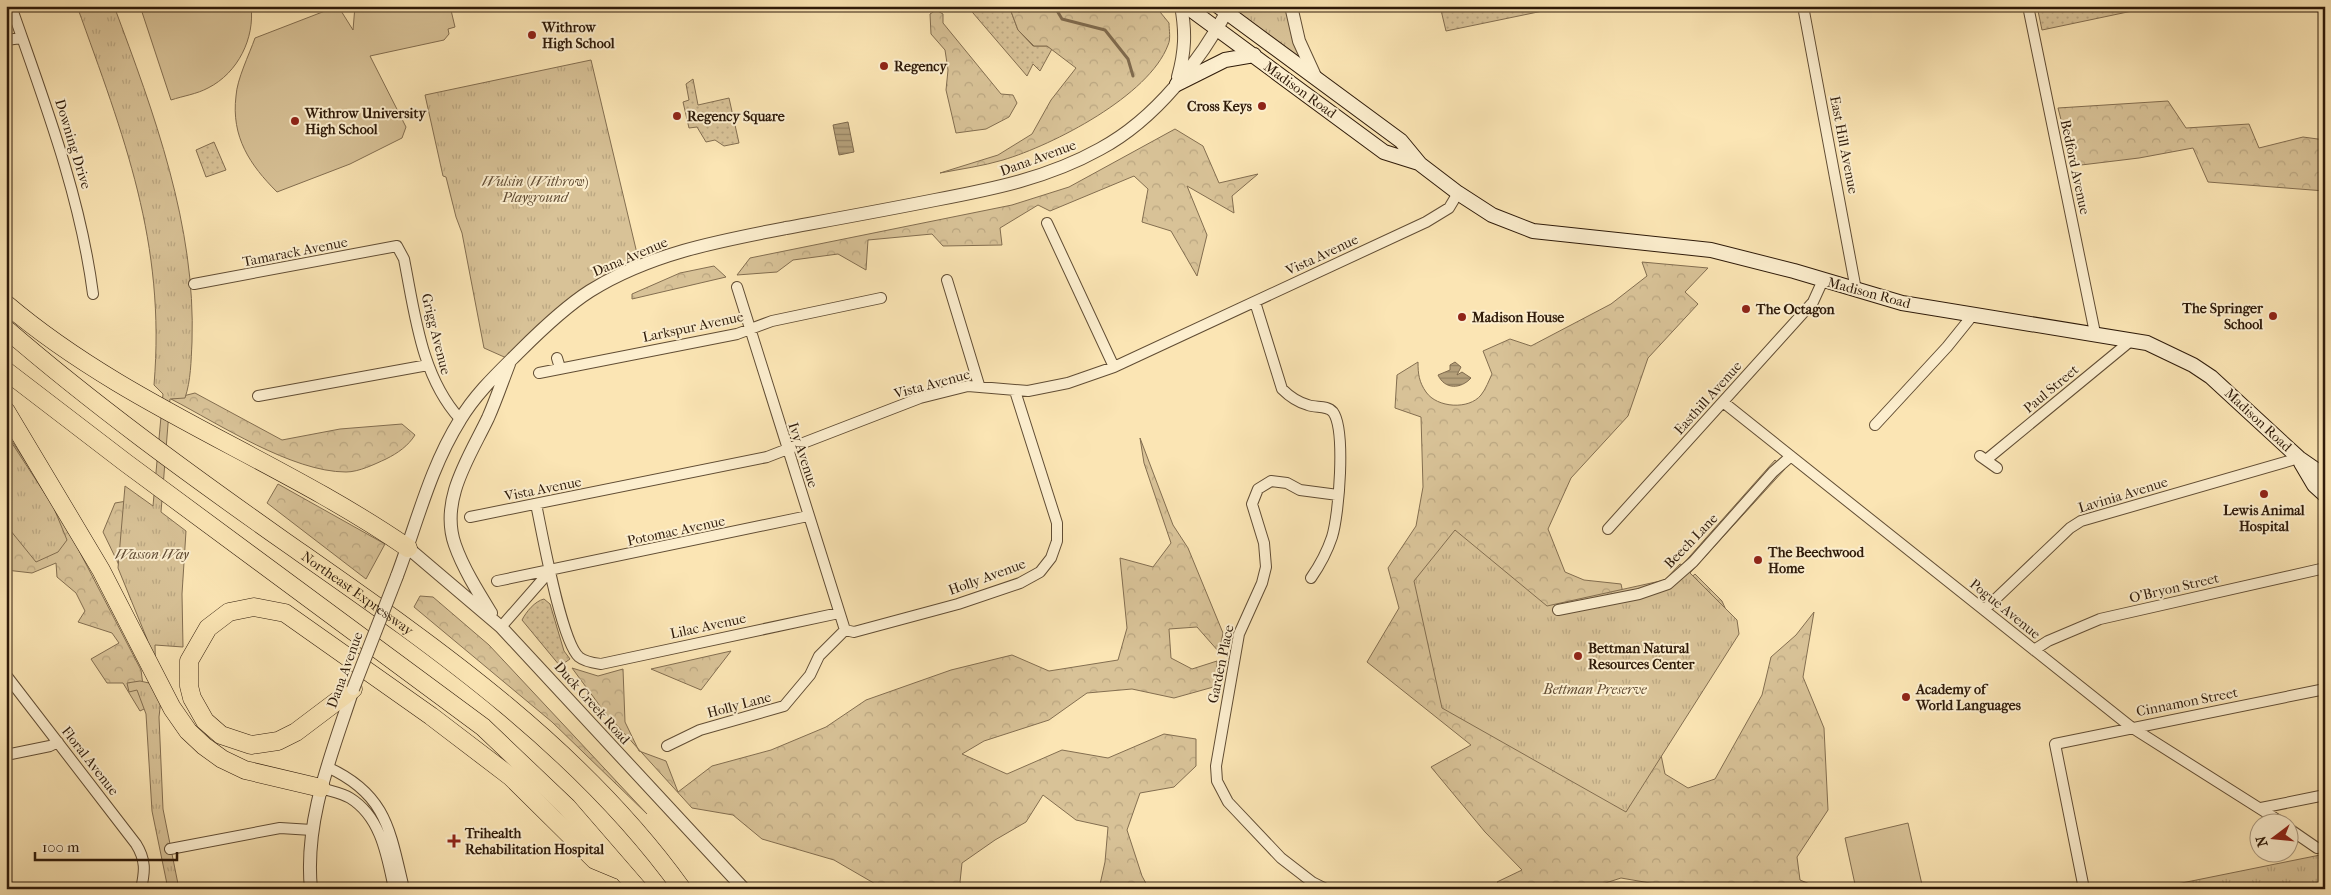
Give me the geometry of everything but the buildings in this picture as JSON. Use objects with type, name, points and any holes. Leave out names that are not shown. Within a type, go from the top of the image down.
[{"type":"highway","points":[[6,304],[66,350],[184,420],[365,518],[408,548]]},
{"type":"highway","name":"Northeast Expressway","points":[[6,329],[34,353],[220,496],[464,670],[544,738],[607,798],[682,889]]},
{"type":"highway","points":[[6,371],[118,458],[483,728],[567,806],[638,889]]},
{"type":"highway","points":[[6,411],[102,570],[172,708],[188,731],[222,759],[245,770],[321,788]]},
{"type":"highway","points":[[353,689],[296,732],[278,741],[251,745],[221,735],[205,721],[192,698],[189,686],[189,661],[208,628],[229,612],[254,607],[285,613],[423,710],[512,777],[595,860],[623,871]]},
{"type":"main road","name":"Madison Road","points":[[1186,6],[1384,152],[1420,164]]},
{"type":"main road","name":"Madison Road","points":[[1225,8],[1401,140],[1420,164],[1458,193],[1492,215],[1533,231],[1711,250],[1900,303],[1972,316],[2133,339],[2170,353],[2211,378],[2298,458],[2325,476]]},
{"type":"main road","points":[[1218,29],[1228,28],[1288,70],[1342,96]]},
{"type":"main road","points":[[1177,84],[1225,60],[1254,55]]},
{"type":"main road","name":"Madison Road","points":[[2298,458],[2314,485],[2325,495]]},
{"type":"street","name":"Downing Drive","points":[[11,6],[53,125],[73,192],[84,236],[93,294]]},
{"type":"street","points":[[1177,84],[1185,53],[1185,30],[1180,6]]},
{"type":"street","points":[[1290,6],[1299,41],[1314,76]]},
{"type":"street","name":"East Hill Avenue","points":[[1803,6],[1856,290]]},
{"type":"street","name":"Bedford Avenue","points":[[2028,6],[2095,333]]},
{"type":"street","name":"Dana Avenue","points":[[311,889],[309,866],[312,830],[321,788],[353,689],[408,548],[428,486],[460,419],[492,378],[538,332],[589,292],[645,264],[714,242],[1013,185],[1072,164],[1102,148],[1140,121],[1177,84],[1218,29],[1225,8]]},
{"type":"street","points":[[6,40],[22,38]]},
{"type":"street","name":"Vista Avenue","points":[[470,518],[758,459],[787,450],[920,398],[979,385],[1015,391],[1068,383],[1114,367],[1442,213],[1458,193]]},
{"type":"street","points":[[1047,224],[1114,367]]},
{"type":"street","name":"Tamarack Avenue","points":[[194,284],[396,246],[400,249]]},
{"type":"street","name":"Grigg Avenue","points":[[400,249],[404,258],[428,365],[437,388],[447,404],[460,419]]},
{"type":"street","points":[[947,280],[979,385]]},
{"type":"street","name":"Easthill Avenue","points":[[1608,529],[1813,302],[1823,280]]},
{"type":"street","name":"Ivy Avenue","points":[[737,287],[845,630]]},
{"type":"street","name":"Larkspur Avenue","points":[[539,373],[737,334],[772,320],[881,298]]},
{"type":"street","points":[[1255,302],[1277,378],[1282,389],[1290,397],[1300,402],[1329,408],[1334,414],[1338,427],[1340,457],[1338,495],[1332,537],[1326,554],[1311,578]]},
{"type":"street","points":[[1875,425],[1947,347],[1972,316]]},
{"type":"street","name":"Paul Street","points":[[1997,468],[1983,458],[2133,339]]},
{"type":"street","points":[[557,358],[560,368]]},
{"type":"street","points":[[511,360],[488,418],[464,465],[455,490],[451,519],[457,550],[486,605],[501,627],[550,571],[536,504]]},
{"type":"street","points":[[258,396],[428,365]]},
{"type":"street","name":"Holly Avenue","points":[[845,630],[854,632],[958,604],[1028,580],[1046,565],[1055,550],[1057,523],[1015,391]]},
{"type":"street","name":"Pogue Avenue","points":[[1723,402],[2131,727],[2267,812]]},
{"type":"street","name":"Beech Lane","points":[[1558,610],[1639,594],[1668,584],[1693,562],[1773,472],[1790,457]]},
{"type":"street","name":"Lavinia Avenue","points":[[1984,610],[2070,528],[2081,521],[2298,458]]},
{"type":"street","name":"Garden Place","points":[[1326,889],[1312,882],[1282,858],[1228,802],[1217,781],[1216,766],[1239,634],[1262,583],[1266,567],[1264,543],[1252,504],[1258,489],[1271,481],[1287,483],[1300,490],[1338,495]]},
{"type":"street","name":"Potomac Avenue","points":[[497,582],[808,516]]},
{"type":"street","name":"Duck Creek Road","points":[[408,548],[501,627],[744,889]]},
{"type":"street","name":"O’Bryon Street","points":[[2034,650],[2048,640],[2100,619],[2325,568]]},
{"type":"street","name":"Lilac Avenue","points":[[550,571],[570,642],[579,657],[601,664],[839,613]]},
{"type":"street","name":"Holly Lane","points":[[667,746],[700,730],[784,706],[810,675],[819,656],[845,630]]},
{"type":"street","name":"Floral Avenue","points":[[6,675],[143,855],[146,874],[140,889]]},
{"type":"street","name":"Cinnamon Street","points":[[2084,889],[2055,744],[2325,689]]},
{"type":"street","points":[[6,755],[50,746],[58,742]]},
{"type":"street","points":[[328,767],[358,785],[379,807],[386,822],[404,889]]},
{"type":"street","points":[[321,788],[348,796],[358,803],[377,826],[394,889]]},
{"type":"street","points":[[2261,808],[2325,795]]},
{"type":"street","points":[[170,849],[280,828],[312,830]]},
{"type":"street","points":[[2298,835],[2317,848]]},
{"type":"green space","name":"Wasson Way","points":[[77,6],[114,6],[144,87],[170,171],[180,213],[187,256],[191,299],[192,342],[190,370],[185,398],[170,399],[161,512],[186,531],[182,594],[183,647],[155,645],[156,690],[161,699],[159,717],[163,809],[179,889],[168,889],[152,811],[146,714],[137,690],[129,692],[127,683],[140,681],[149,683],[147,639],[118,568],[125,486],[153,506],[163,394],[154,385],[156,333],[154,284],[138,191],[111,100]]},
{"type":"green space","points":[[140,6],[251,6],[252,18],[247,42],[236,64],[219,81],[199,92],[171,100]]},
{"type":"green space","points":[[338,6],[353,30],[355,6],[450,6],[455,27],[448,29],[449,34],[444,40],[370,56],[406,127],[402,138],[350,164],[277,192],[251,161],[240,137],[235,111],[237,89],[241,75],[255,38]]},
{"type":"green space","points":[[967,6],[1009,6],[1018,30],[1033,46],[1047,46],[1052,49],[1040,71],[1033,64],[1027,76]]},
{"type":"green space","points":[[1009,6],[1117,6],[1121,11],[1156,7],[1169,23],[1169,43],[1158,64],[1141,82],[1121,100],[1097,116],[1024,153],[980,166],[940,173],[998,155],[1032,134],[1051,100],[1076,68],[1047,46],[1034,46],[1018,30]]},
{"type":"green space","points":[[1218,6],[1291,6],[1315,76]]},
{"type":"green space","points":[[1440,6],[1567,6],[1446,31]]},
{"type":"green space","points":[[2037,6],[2156,6],[2042,30]]},
{"type":"green space","points":[[936,10],[943,14],[943,23],[1001,94],[1013,95],[1017,103],[1009,117],[986,129],[956,133],[946,90],[948,70],[945,50],[931,34],[930,14]]},
{"type":"green space","name":"Wulsin (Withrow) Playground","points":[[591,60],[640,266],[615,277],[511,360],[484,348],[462,233],[446,177],[443,176],[425,95]]},
{"type":"green space","points":[[693,79],[698,105],[729,98],[739,143],[724,146],[715,140],[706,142],[697,127],[689,128],[683,102],[689,100],[686,84]]},
{"type":"green space","points":[[2168,101],[2186,128],[2249,124],[2259,148],[2303,137],[2325,140],[2325,191],[2208,182],[2193,148],[2139,158],[2073,166],[2058,108]]},
{"type":"green space","points":[[1175,129],[1203,146],[1219,183],[1258,174],[1232,196],[1234,213],[1187,186],[1207,235],[1197,276],[1171,231],[1142,222],[1148,189],[1134,176],[1050,211],[1038,205],[1000,228],[1002,245],[943,246],[932,234],[868,240],[866,270],[838,254],[793,260],[777,272],[737,275],[750,258],[1012,205],[1069,187]]},
{"type":"green space","points":[[214,142],[226,170],[206,177],[196,150]]},
{"type":"green space","points":[[1642,262],[1708,268],[1685,292],[1698,304],[1648,358],[1628,416],[1571,478],[1548,529],[1565,572],[1584,580],[1621,584],[1623,593],[1676,591],[1695,574],[1722,601],[1734,628],[1660,750],[1665,774],[1688,788],[1715,779],[1762,695],[1771,657],[1796,635],[1814,612],[1803,677],[1824,728],[1828,810],[1797,857],[1800,880],[1822,889],[1685,889],[1621,878],[1587,889],[1504,889],[1497,882],[1522,870],[1485,832],[1431,767],[1471,745],[1367,662],[1399,608],[1388,568],[1416,526],[1423,487],[1421,417],[1395,408],[1397,375],[1418,362],[1420,381],[1431,397],[1445,404],[1453,405],[1461,405],[1476,400],[1486,387],[1492,374],[1483,351],[1510,339],[1531,346],[1611,304],[1647,276]]},
{"type":"green space","points":[[714,266],[726,277],[632,299],[632,294],[680,273]]},
{"type":"green space","points":[[195,393],[282,440],[340,429],[402,424],[415,435],[399,452],[367,467],[346,472],[325,470],[303,464],[256,445],[171,399]]},
{"type":"green space","points":[[6,432],[59,512],[141,670],[146,708],[140,711],[123,683],[107,683],[91,659],[119,643],[112,633],[78,622],[85,611],[76,593],[57,577],[56,563],[32,573],[6,570],[6,553],[11,552],[6,549],[6,526],[39,558],[6,440]]},
{"type":"green space","points":[[6,434],[53,506],[67,540],[58,552],[36,562],[6,525]]},
{"type":"green space","points":[[1140,438],[1173,525],[1188,548],[1223,633],[1219,652],[1197,627],[1169,629],[1171,658],[1192,669],[1217,661],[1217,686],[1174,698],[1132,689],[1087,693],[1049,720],[984,741],[962,754],[1007,774],[1062,750],[1108,758],[1164,734],[1196,739],[1196,766],[1174,787],[1140,793],[1127,830],[1142,876],[1149,889],[1099,889],[1105,862],[1108,827],[1076,820],[1043,795],[1026,822],[995,840],[962,863],[960,882],[966,889],[884,889],[834,860],[762,839],[733,815],[692,808],[641,752],[666,761],[678,792],[712,766],[771,750],[826,727],[866,700],[951,670],[1012,655],[1049,671],[1118,660],[1127,628],[1120,558],[1153,567],[1171,543],[1144,463]]},
{"type":"green space","name":"Bettman Preserve","points":[[1775,460],[1785,469],[1690,573],[1737,620],[1739,634],[1626,812],[1442,708],[1414,581],[1455,530],[1547,606],[1665,580],[1680,564],[1682,565]]},
{"type":"green space","points":[[278,484],[385,544],[366,579],[267,503]]},
{"type":"green space","points":[[139,499],[131,600],[118,563],[103,532],[115,503]]},
{"type":"green space","points":[[420,596],[433,597],[489,645],[647,814],[552,722],[414,607]]},
{"type":"green space","points":[[544,599],[550,604],[564,651],[570,659],[560,666],[522,620],[531,607]]},
{"type":"green space","points":[[731,651],[701,690],[651,669]]},
{"type":"green space","points":[[572,668],[598,676],[623,669],[625,722],[638,748],[603,710]]},
{"type":"green space","points":[[1908,823],[1923,889],[1856,889],[1845,838]]},
{"type":"green space","points":[[2325,854],[2325,889],[2152,889],[2285,862],[2298,862],[2298,859]]},
{"type":"shaded area","points":[[848,122],[854,152],[839,155],[833,125]]},
{"type":"shaded area","points":[[1455,362],[1461,367],[1457,375],[1462,372],[1471,378],[1458,386],[1445,383],[1438,375],[1450,370],[1450,365]]},
{"type":"waterway","points":[[1019,11],[1020,6]]},
{"type":"waterway","points":[[1050,6],[1056,9],[1062,19],[1105,30],[1128,59],[1133,76]]},
{"type":"place","name":"Withrow High School","points":[[532,35]]},
{"type":"place","name":"Regency","points":[[884,66]]},
{"type":"place","name":"Cross Keys","points":[[1262,106]]},
{"type":"place","name":"Regency Square","points":[[677,116]]},
{"type":"place","name":"Withrow University High School","points":[[295,121]]},
{"type":"place","name":"The Octagon","points":[[1746,309]]},
{"type":"place","name":"The Springer School","points":[[2273,316]]},
{"type":"place","name":"Madison House","points":[[1462,317]]},
{"type":"place","name":"Lewis Animal Hospital","points":[[2264,494]]},
{"type":"place","name":"The Beechwood Home","points":[[1758,560]]},
{"type":"place","name":"Bettman Natural Resources Center","points":[[1578,656]]},
{"type":"place","name":"Academy of World Languages","points":[[1906,697]]},
{"type":"place","name":"Trihealth Rehabilitation Hospital","points":[[454,841]]}]
